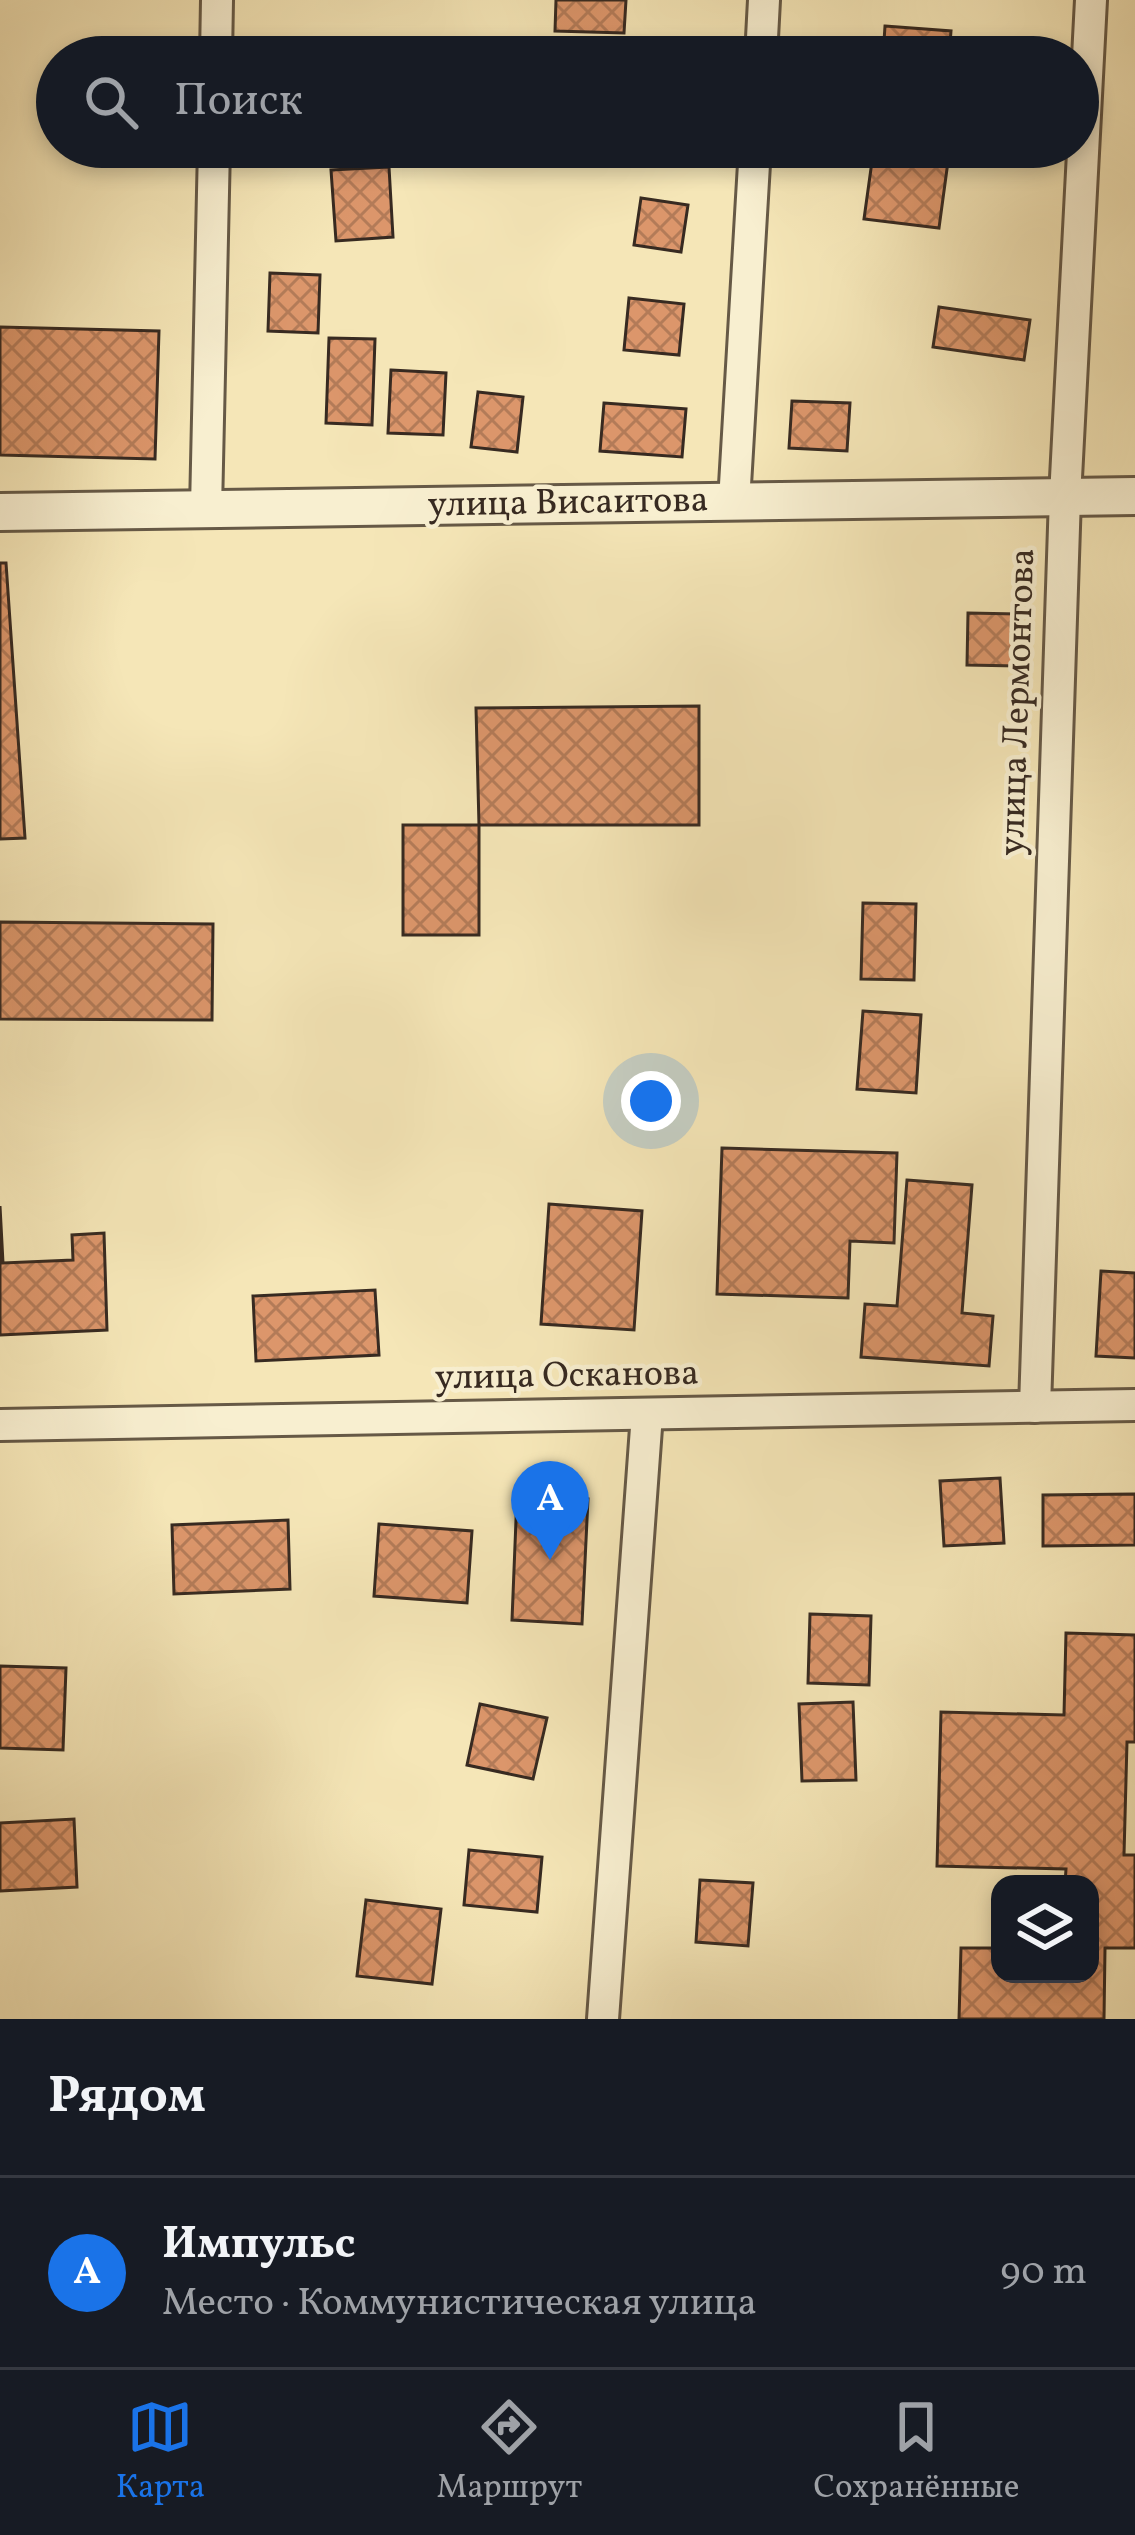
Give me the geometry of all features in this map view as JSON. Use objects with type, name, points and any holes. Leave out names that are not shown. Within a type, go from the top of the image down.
[{"type":"street","points":[[216,36],[217,0]]},
{"type":"street","points":[[762,36],[764,0]]},
{"type":"street","name":"улица Лермонтова","points":[[1089,36],[1091,0]]},
{"type":"street","points":[[206,509],[214,168]]},
{"type":"street","points":[[734,502],[754,168]]},
{"type":"street","name":"улица Лермонтова","points":[[1035,1407],[1065,497],[1082,168]]},
{"type":"street","name":"улица Висаитова","points":[[0,512],[1135,496]]},
{"type":"street","name":"улица Осканова","points":[[0,1425],[1135,1405]]},
{"type":"street","points":[[603,2019],[646,1414]]},
{"type":"building","points":[[556,0],[626,0],[624,33],[555,31]]},
{"type":"building","points":[[885,26],[951,31],[951,36],[884,36]]},
{"type":"building","points":[[389,168],[393,237],[336,241],[331,170]]},
{"type":"building","points":[[871,168],[947,168],[939,228],[864,219]]},
{"type":"building","points":[[641,198],[688,205],[681,252],[634,245]]},
{"type":"building","points":[[270,273],[320,275],[318,333],[268,331]]},
{"type":"building","points":[[629,298],[684,304],[679,355],[624,350]]},
{"type":"building","points":[[939,307],[1030,320],[1024,360],[933,347]]},
{"type":"building","points":[[0,327],[159,331],[155,459],[0,455]]},
{"type":"building","points":[[329,338],[375,339],[372,425],[326,423]]},
{"type":"building","points":[[391,370],[446,373],[443,435],[388,433]]},
{"type":"building","points":[[478,392],[523,397],[517,452],[471,447]]},
{"type":"building","points":[[792,401],[850,403],[847,451],[789,448]]},
{"type":"building","points":[[604,403],[686,409],[682,457],[600,451]]},
{"type":"building","points":[[0,563],[6,563],[25,838],[0,839]]},
{"type":"building","points":[[968,613],[1020,614],[1019,666],[967,665]]},
{"type":"building","points":[[699,706],[699,825],[479,825],[476,708]]},
{"type":"building","points":[[403,825],[479,825],[479,935],[403,935]]},
{"type":"building","points":[[863,903],[916,904],[914,980],[861,979]]},
{"type":"building","points":[[0,922],[213,924],[212,1020],[0,1019]]},
{"type":"building","points":[[863,1011],[921,1015],[916,1093],[857,1089]]},
{"type":"building","points":[[722,1148],[897,1153],[894,1243],[850,1241],[848,1298],[717,1294]]},
{"type":"building","points":[[907,1180],[972,1185],[962,1313],[993,1316],[989,1366],[861,1357],[865,1304],[897,1306]]},
{"type":"building","points":[[549,1204],[642,1211],[634,1330],[541,1324]]},
{"type":"building","points":[[0,1206],[3,1263],[73,1260],[72,1235],[104,1233],[107,1330],[0,1335]]},
{"type":"building","points":[[1101,1271],[1135,1273],[1135,1358],[1096,1356]]},
{"type":"building","points":[[375,1290],[379,1355],[256,1361],[253,1296]]},
{"type":"building","points":[[1000,1478],[1004,1543],[944,1546],[940,1481]]},
{"type":"building","points":[[1135,1494],[1135,1545],[1043,1546],[1043,1495]]},
{"type":"building","points":[[517,1495],[588,1499],[582,1624],[512,1620]]},
{"type":"building","points":[[288,1520],[290,1589],[174,1594],[172,1525]]},
{"type":"building","points":[[379,1524],[472,1531],[467,1603],[374,1596]]},
{"type":"building","points":[[810,1614],[871,1616],[869,1685],[808,1683]]},
{"type":"building","points":[[1066,1633],[1135,1635],[1135,1742],[1127,1742],[1124,1855],[1135,1855],[1135,1948],[1105,1948],[1104,2019],[959,2019],[961,1948],[991,1948],[991,1983],[1099,1983],[1099,1875],[1066,1875],[1066,1869],[937,1866],[941,1712],[1064,1715]]},
{"type":"building","points":[[0,1666],[66,1668],[63,1750],[0,1748]]},
{"type":"building","points":[[853,1702],[856,1780],[802,1781],[799,1704]]},
{"type":"building","points":[[480,1704],[547,1718],[533,1779],[467,1765]]},
{"type":"building","points":[[74,1819],[77,1887],[0,1891],[0,1823]]},
{"type":"building","points":[[469,1850],[542,1857],[537,1912],[464,1905]]},
{"type":"building","points":[[700,1880],[753,1883],[748,1946],[696,1942]]},
{"type":"building","points":[[366,1900],[441,1909],[432,1984],[357,1976]]},
{"type":"place","name":"Импульс","points":[[550,1560]]}]
